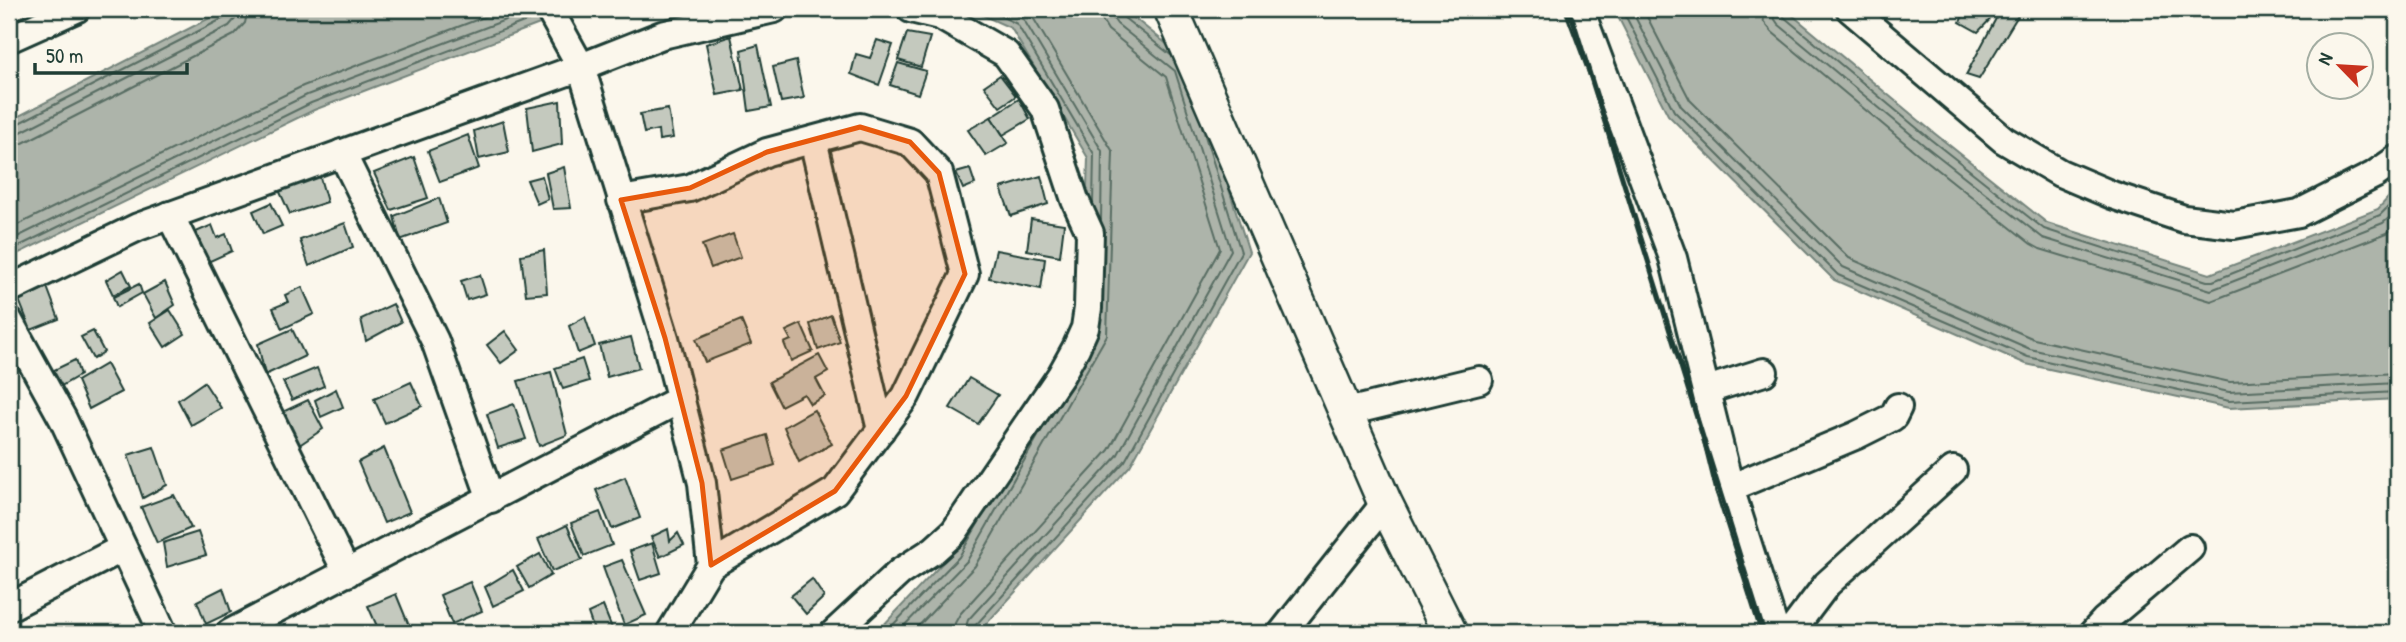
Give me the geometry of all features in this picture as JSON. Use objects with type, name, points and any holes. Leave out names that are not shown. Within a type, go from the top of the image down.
[{"type":"main road","points":[[1171,9],[1385,503],[1450,633]]},
{"type":"street","points":[[9,39],[76,9]]},
{"type":"street","points":[[549,9],[581,67],[665,338],[702,483],[710,565]]},
{"type":"street","points":[[9,289],[138,227],[170,215],[581,67],[662,35],[774,9]]},
{"type":"street","points":[[834,633],[900,572],[934,550],[954,532],[1060,375],[1085,328],[1088,308],[1090,233],[1045,109],[1006,54],[940,16],[911,9]]},
{"type":"street","points":[[1580,9],[1673,258],[1730,488],[1776,633]]},
{"type":"street","points":[[1850,9],[2004,140],[2060,173],[2112,195],[2184,219],[2235,225],[2299,213],[2374,175],[2397,159]]},
{"type":"street","points":[[621,200],[690,188],[767,152],[860,127],[910,142],[939,173],[965,274],[906,396],[835,491],[710,565],[670,633]]},
{"type":"street","points":[[813,140],[881,430]]},
{"type":"street","points":[[342,153],[435,341],[491,499]]},
{"type":"street","points":[[170,215],[347,573]]},
{"type":"street","points":[[9,321],[63,419],[163,633]]},
{"type":"street","points":[[1707,390],[1764,372]]},
{"type":"street","points":[[1347,412],[1479,380]]},
{"type":"street","points":[[230,633],[681,399]]},
{"type":"street","points":[[1730,488],[1857,435],[1894,417],[1898,407]]},
{"type":"street","points":[[1790,633],[1827,584],[1953,470]]},
{"type":"street","points":[[1282,633],[1385,503]]},
{"type":"street","points":[[9,607],[123,548]]},
{"type":"street","points":[[2093,633],[2190,548]]},
{"type":"highlighted area","points":[[860,127],[910,142],[939,173],[965,274],[906,396],[835,491],[711,565],[702,483],[665,338],[621,200],[690,188],[767,152]]},
{"type":"water","points":[[227,9],[579,9],[314,110],[9,258],[9,121]]},
{"type":"water","points":[[969,9],[1123,9],[1188,61],[1249,252],[1130,466],[978,633],[876,633],[953,552],[1082,330],[1088,158],[1011,28]]},
{"type":"water","points":[[1614,9],[1785,9],[2047,223],[2210,274],[2378,209],[2397,188],[2397,399],[2229,408],[2026,364],[1834,280],[1668,115]]},
{"type":"building","points":[[1966,9],[2000,9],[1978,32],[1960,22]]},
{"type":"building","points":[[2001,9],[2022,9],[1979,79],[1966,75]]},
{"type":"building","points":[[907,33],[930,37],[921,67],[898,60]]},
{"type":"building","points":[[731,36],[743,90],[717,95],[706,44]]},
{"type":"building","points":[[877,40],[893,45],[879,85],[851,74],[856,54],[870,58]]},
{"type":"building","points":[[758,45],[771,107],[749,111],[741,50]]},
{"type":"building","points":[[796,61],[804,98],[781,102],[773,67]]},
{"type":"building","points":[[898,63],[926,71],[918,94],[890,85]]},
{"type":"building","points":[[1000,75],[1016,96],[1000,107],[984,86]]},
{"type":"building","points":[[1019,99],[1030,119],[1003,135],[991,117]]},
{"type":"building","points":[[560,101],[562,144],[532,152],[527,108]]},
{"type":"building","points":[[668,109],[673,138],[659,140],[658,130],[644,133],[640,114]]},
{"type":"building","points":[[991,117],[1008,143],[986,156],[968,130]]},
{"type":"building","points":[[503,121],[509,152],[479,159],[474,131]]},
{"type":"building","points":[[468,135],[479,168],[440,182],[428,151]]},
{"type":"building","points":[[414,157],[428,198],[391,210],[374,173]]},
{"type":"building","points":[[564,167],[571,208],[553,209],[546,173]]},
{"type":"building","points":[[970,169],[975,184],[963,189],[956,173]]},
{"type":"building","points":[[319,174],[327,202],[290,214],[279,190]]},
{"type":"building","points":[[542,176],[548,199],[537,204],[527,180]]},
{"type":"building","points":[[1041,176],[1048,204],[1011,216],[1001,188]]},
{"type":"building","points":[[439,198],[447,223],[400,240],[394,216]]},
{"type":"building","points":[[271,203],[282,226],[263,234],[253,211]]},
{"type":"building","points":[[1031,219],[1064,224],[1060,256],[1027,250]]},
{"type":"building","points":[[345,223],[353,247],[309,266],[300,240]]},
{"type":"building","points":[[212,225],[217,238],[226,234],[232,251],[208,262],[196,232]]},
{"type":"building","points":[[733,234],[741,257],[711,268],[702,245]]},
{"type":"building","points":[[544,250],[547,293],[526,295],[521,255]]},
{"type":"building","points":[[996,250],[1045,259],[1041,289],[989,278]]},
{"type":"building","points":[[123,270],[131,286],[113,295],[106,280]]},
{"type":"building","points":[[480,275],[486,294],[467,300],[461,281]]},
{"type":"building","points":[[165,282],[175,305],[156,318],[143,294]]},
{"type":"building","points":[[139,284],[142,293],[117,307],[113,297]]},
{"type":"building","points":[[47,287],[59,319],[31,330],[19,300]]},
{"type":"building","points":[[302,287],[314,314],[282,329],[273,308],[288,302],[285,295]]},
{"type":"building","points":[[393,304],[401,322],[366,341],[361,319]]},
{"type":"building","points":[[170,310],[185,334],[165,347],[150,323]]},
{"type":"building","points":[[831,315],[840,342],[818,350],[810,324]]},
{"type":"building","points":[[585,317],[595,346],[578,353],[569,326]]},
{"type":"building","points":[[741,320],[751,344],[705,362],[696,339]]},
{"type":"building","points":[[801,324],[813,351],[791,361],[784,343],[791,340],[786,331]]},
{"type":"building","points":[[292,329],[305,356],[265,375],[258,344]]},
{"type":"building","points":[[93,331],[104,352],[93,359],[81,337]]},
{"type":"building","points":[[505,331],[519,350],[501,363],[487,345]]},
{"type":"building","points":[[631,337],[639,368],[607,377],[599,345]]},
{"type":"building","points":[[819,355],[828,372],[816,379],[825,396],[810,404],[804,394],[781,406],[769,382]]},
{"type":"building","points":[[582,359],[589,381],[563,389],[555,368]]},
{"type":"building","points":[[75,360],[80,375],[56,389],[50,372]]},
{"type":"building","points":[[106,364],[121,392],[89,409],[77,381]]},
{"type":"building","points":[[317,368],[324,386],[292,400],[283,382]]},
{"type":"building","points":[[551,372],[567,435],[539,446],[518,381]]},
{"type":"building","points":[[969,378],[998,395],[978,424],[950,408]]},
{"type":"building","points":[[204,382],[221,408],[191,425],[178,400]]},
{"type":"building","points":[[411,382],[422,406],[385,423],[374,399]]},
{"type":"building","points":[[336,389],[343,407],[321,417],[315,400]]},
{"type":"building","points":[[308,400],[323,429],[289,452],[274,416]]},
{"type":"building","points":[[514,404],[526,439],[498,448],[487,414]]},
{"type":"building","points":[[814,410],[832,444],[799,462],[784,427]]},
{"type":"building","points":[[767,435],[775,465],[732,479],[723,450]]},
{"type":"building","points":[[154,447],[167,485],[143,498],[128,455]]},
{"type":"building","points":[[384,448],[410,512],[384,523],[358,462]]},
{"type":"building","points":[[625,477],[640,518],[612,529],[596,490]]},
{"type":"building","points":[[174,495],[191,528],[157,543],[141,507]]},
{"type":"building","points":[[600,512],[612,545],[584,556],[571,523]]},
{"type":"building","points":[[567,525],[582,560],[552,571],[538,539]]},
{"type":"building","points":[[668,529],[670,541],[678,533],[684,545],[660,557],[651,537]]},
{"type":"building","points":[[198,532],[206,555],[167,567],[163,543]]},
{"type":"building","points":[[652,543],[661,573],[640,580],[630,551]]},
{"type":"building","points":[[540,554],[551,575],[529,588],[517,567]]},
{"type":"building","points":[[622,560],[646,615],[624,625],[603,567]]},
{"type":"building","points":[[513,570],[524,591],[493,606],[485,587]]},
{"type":"building","points":[[812,579],[824,597],[806,614],[791,596]]},
{"type":"building","points":[[470,582],[482,611],[452,624],[440,595]]},
{"type":"building","points":[[223,588],[231,612],[206,624],[197,601]]},
{"type":"building","points":[[396,594],[412,633],[380,633],[368,606]]},
{"type":"building","points":[[603,606],[614,633],[595,633],[588,613]]},
{"type":"building","points":[[329,624],[332,633],[307,633]]},
{"type":"building","points":[[474,625],[479,633],[459,633]]},
{"type":"railway","points":[[1567,9],[1573,20],[1764,633]]}]
